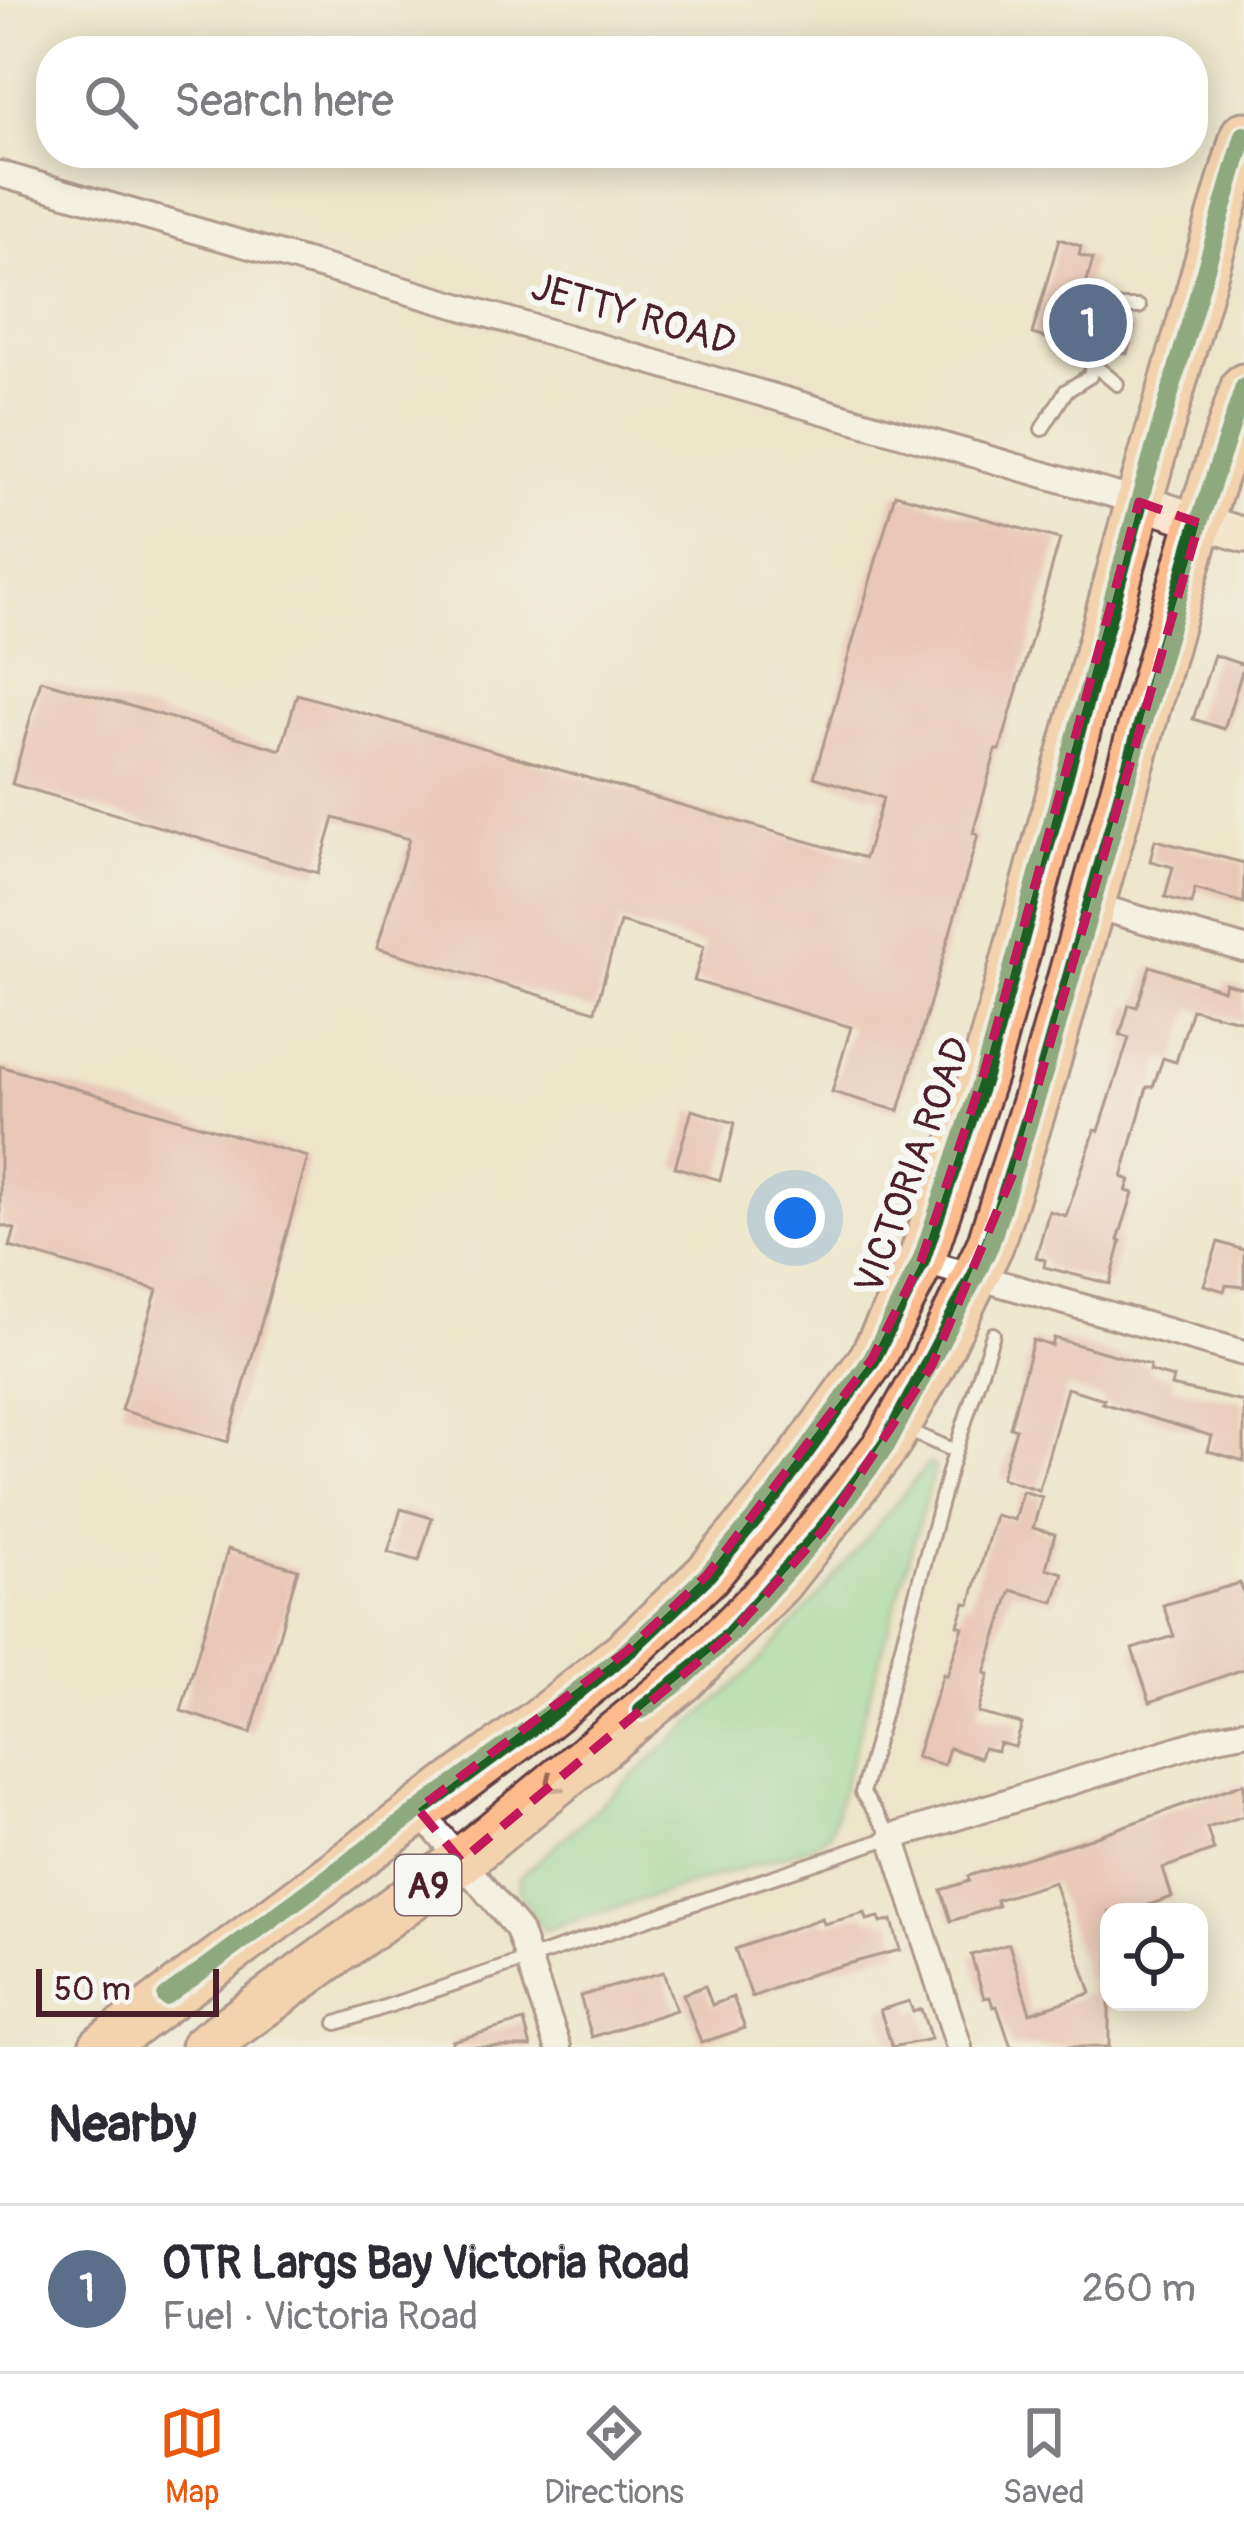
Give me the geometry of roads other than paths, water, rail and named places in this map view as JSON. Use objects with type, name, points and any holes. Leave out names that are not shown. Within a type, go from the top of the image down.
[{"type":"highway","name":"VICTORIA ROAD","points":[[102,2047],[627,1651],[707,1574],[773,1497],[872,1358],[921,1261],[984,1073],[1138,502],[1244,135]]},
{"type":"highway","name":"A9","points":[[205,2047],[460,1861],[683,1679],[730,1635],[824,1529],[898,1425],[975,1277],[1012,1176],[1199,523],[1244,387]]},
{"type":"street","name":"JETTY ROAD","points":[[0,174],[1244,536]]},
{"type":"street","points":[[1091,904],[1244,949]]},
{"type":"street","points":[[921,1261],[1244,1353]]},
{"type":"street","points":[[958,2047],[892,1837],[1244,1732]]},
{"type":"street","points":[[418,1809],[518,1929],[558,2047]]},
{"type":"lane","points":[[1042,429],[1066,392],[1090,376],[1107,314],[1114,307],[1139,307]]},
{"type":"lane","points":[[1093,364],[1117,384]]},
{"type":"lane","points":[[338,2023],[892,1837],[862,1793],[955,1451],[993,1334]]},
{"type":"lane","points":[[898,1425],[955,1451]]},
{"type":"place","name":"OTR Largs Bay Victoria Road","points":[[1088,323]]}]
